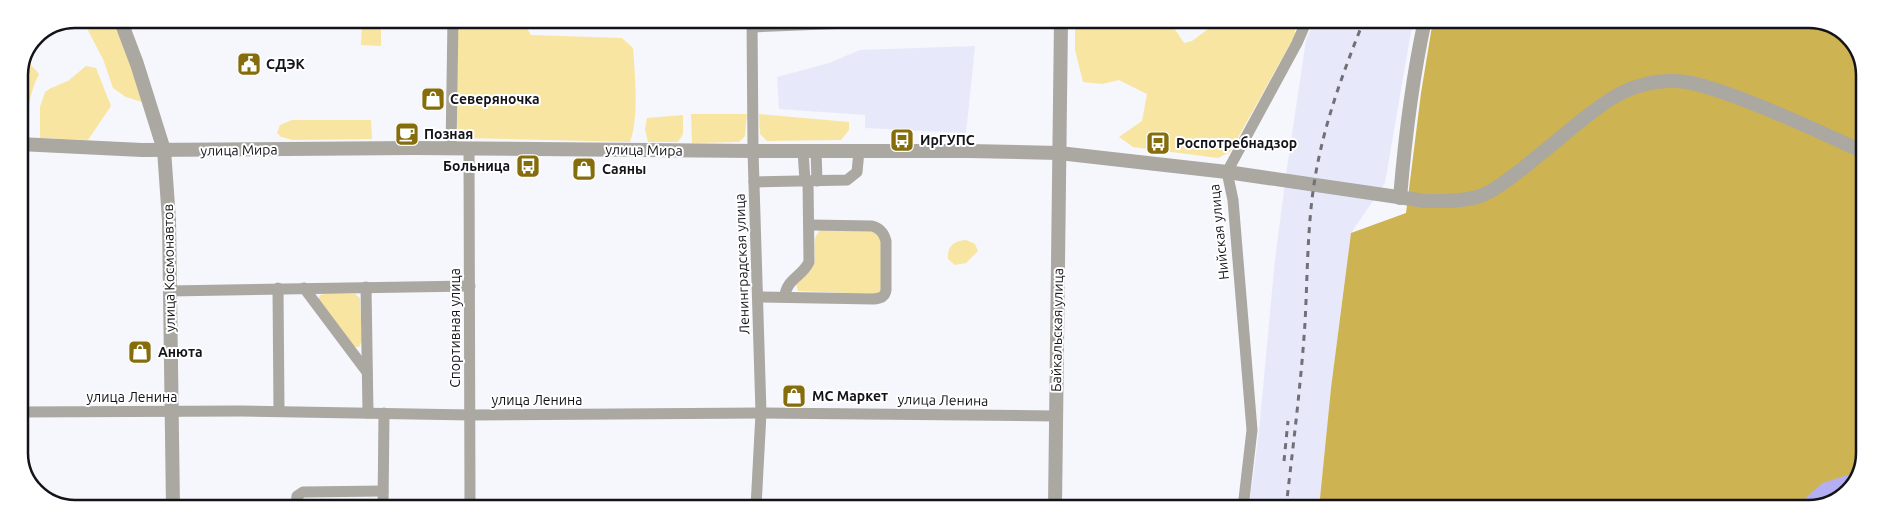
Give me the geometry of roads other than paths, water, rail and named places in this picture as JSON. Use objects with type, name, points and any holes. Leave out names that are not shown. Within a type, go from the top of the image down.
[{"type":"street","name":"улица Космонавтов","points":[[123,28],[137,64],[164,150],[170,220],[169,291],[173,500]]},
{"type":"street","points":[[451,149],[453,28]]},
{"type":"street","name":"Ленинградская улица","points":[[752,28],[753,151],[761,413],[756,500]]},
{"type":"street","name":"Байкальская улица","points":[[1055,500],[1060,28]]},
{"type":"street","name":"Нийская улица","points":[[1244,500],[1252,430],[1234,200],[1227,172],[1304,28]]},
{"type":"street","points":[[1400,198],[1406,129],[1422,28]]},
{"type":"street","name":"улица Мира","points":[[28,144],[164,150],[469,149],[1059,153],[1227,172],[1400,198],[1449,202],[1480,196],[1509,179],[1606,101],[1635,86],[1653,82],[1682,82],[1707,87],[1751,102],[1855,148]]},
{"type":"street","name":"Спортивная улица","points":[[469,149],[470,500]]},
{"type":"street","points":[[785,297],[787,286],[805,269],[809,262],[809,151]]},
{"type":"street","points":[[754,182],[842,181],[851,178],[858,168],[860,151]]},
{"type":"street","points":[[758,297],[874,299],[880,298],[886,293],[886,240],[879,229],[872,226],[810,225]]},
{"type":"street","points":[[169,291],[470,286]]},
{"type":"street","points":[[366,287],[368,413]]},
{"type":"street","points":[[278,288],[278,412]]},
{"type":"street","points":[[304,288],[367,372]]},
{"type":"street","name":"улица Ленина","points":[[28,413],[278,412],[470,415],[761,413],[1057,416]]},
{"type":"street","points":[[383,500],[384,414]]},
{"type":"street","points":[[297,500],[297,496],[303,492],[384,491]]},
{"type":"waterway","points":[[1819,498],[1827,491],[1840,487]]},
{"type":"railway","points":[[1287,500],[1305,323],[1310,218],[1315,177],[1333,105],[1361,28]]},
{"type":"railway","points":[[1284,461],[1288,421]]},
{"type":"place","name":"СДЭК","points":[[249,64]]},
{"type":"place","name":"Северяночка","points":[[433,99]]},
{"type":"place","name":"Позная","points":[[407,134]]},
{"type":"place","name":"ИрГУПС","points":[[902,140]]},
{"type":"place","name":"Роспотребнадзор","points":[[1158,143]]},
{"type":"place","name":"Больница","points":[[528,166]]},
{"type":"place","name":"Саяны","points":[[584,169]]},
{"type":"place","name":"Анюта","points":[[140,352]]},
{"type":"place","name":"МС Маркет","points":[[794,396]]}]
